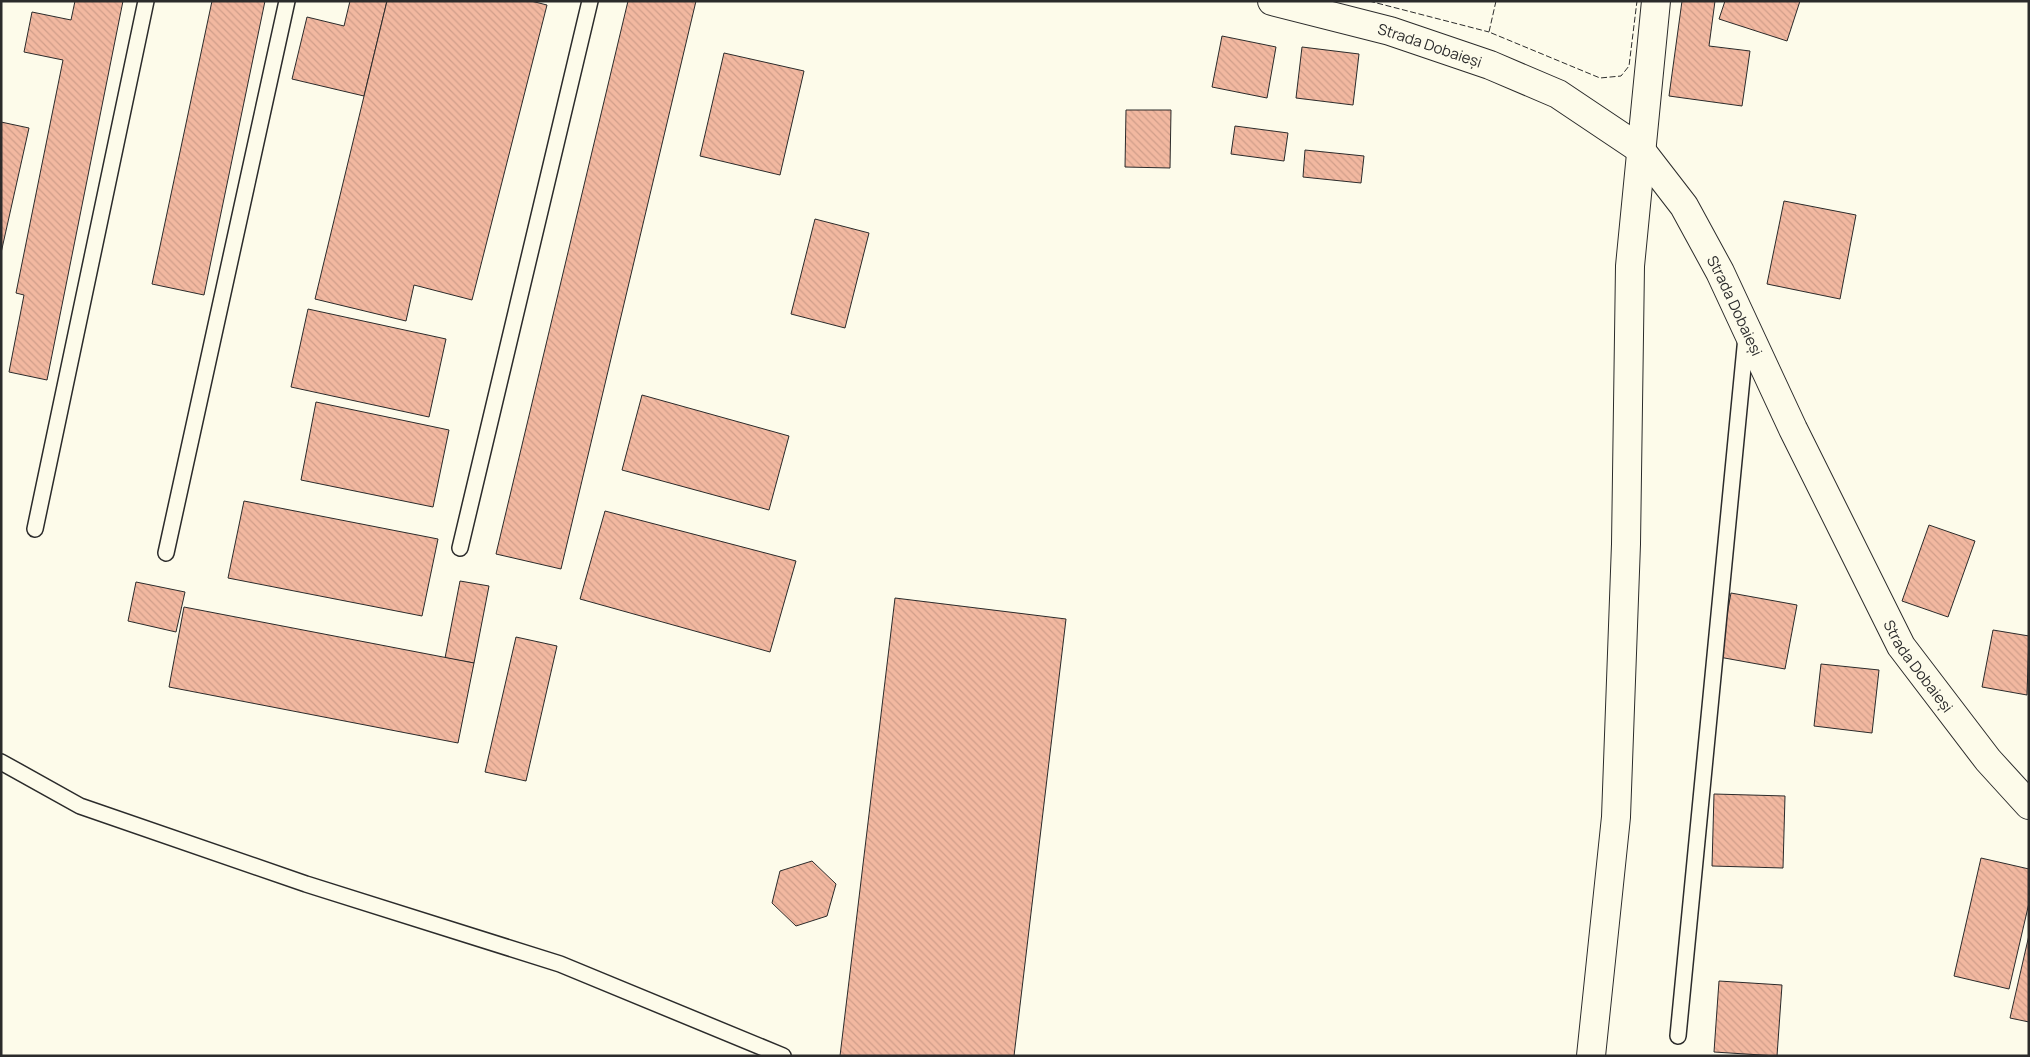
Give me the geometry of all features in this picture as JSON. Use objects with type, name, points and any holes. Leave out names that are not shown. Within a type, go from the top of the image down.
[{"type":"street","points":[[1591,1056],[1616,817],[1626,544],[1630,266],[1656,1]]},
{"type":"street","name":"Strada Dobaieși","points":[[1277,2],[1390,31],[1490,64],[1558,94],[1640,149],[1684,206],[1747,328],[1793,429],[1901,646],[1988,760],[2029,804]]},
{"type":"lane","points":[[34,529],[146,1]]},
{"type":"lane","points":[[166,554],[287,1]]},
{"type":"lane","points":[[460,548],[590,1]]},
{"type":"lane","points":[[1678,1036],[1747,328]]},
{"type":"lane","points":[[1,762],[80,806],[306,884],[560,964],[783,1056]]},
{"type":"building","points":[[75,1],[123,1],[47,380],[9,372],[24,295],[16,293],[63,60],[24,52],[32,12],[71,20]]},
{"type":"building","points":[[212,1],[265,1],[204,295],[152,284]]},
{"type":"building","points":[[350,1],[387,1],[364,96],[292,79],[307,17],[344,26]]},
{"type":"building","points":[[387,1],[531,1],[547,5],[472,300],[414,285],[406,321],[315,299]]},
{"type":"building","points":[[628,1],[696,1],[561,569],[496,554]]},
{"type":"building","points":[[1682,1],[1715,1],[1709,46],[1750,51],[1742,106],[1669,96]]},
{"type":"building","points":[[1725,1],[1800,1],[1787,41],[1719,19]]},
{"type":"building","points":[[1222,36],[1276,47],[1267,98],[1212,87]]},
{"type":"building","points":[[1302,47],[1359,54],[1353,105],[1296,98]]},
{"type":"building","points":[[724,53],[804,71],[780,175],[700,156]]},
{"type":"building","points":[[1126,110],[1171,110],[1170,168],[1125,167]]},
{"type":"building","points":[[1,122],[29,128],[1,253]]},
{"type":"building","points":[[1235,126],[1288,133],[1284,161],[1231,154]]},
{"type":"building","points":[[1305,150],[1364,156],[1361,183],[1303,177]]},
{"type":"building","points":[[1784,201],[1856,215],[1840,299],[1767,284]]},
{"type":"building","points":[[815,219],[869,233],[845,328],[791,314]]},
{"type":"building","points":[[308,309],[446,339],[429,417],[291,387]]},
{"type":"building","points":[[642,395],[789,436],[769,510],[622,470]]},
{"type":"building","points":[[316,402],[449,430],[433,507],[301,480]]},
{"type":"building","points":[[244,501],[438,539],[422,616],[228,578]]},
{"type":"building","points":[[605,511],[796,561],[770,652],[580,599]]},
{"type":"building","points":[[1929,525],[1975,541],[1948,617],[1902,601]]},
{"type":"building","points":[[460,581],[489,586],[474,663],[445,658]]},
{"type":"building","points":[[136,582],[185,592],[176,632],[128,621]]},
{"type":"building","points":[[1731,593],[1797,605],[1785,669],[1719,657]]},
{"type":"building","points":[[895,598],[1066,619],[1014,1056],[840,1056]]},
{"type":"building","points":[[184,607],[474,663],[458,743],[169,687]]},
{"type":"building","points":[[1993,630],[2029,636],[2027,695],[1982,687]]},
{"type":"building","points":[[516,637],[557,646],[526,781],[485,772]]},
{"type":"building","points":[[1821,664],[1879,670],[1872,733],[1814,726]]},
{"type":"building","points":[[1714,794],[1785,796],[1783,868],[1712,866]]},
{"type":"building","points":[[1981,858],[2029,869],[2029,903],[2009,989],[1954,976]]},
{"type":"building","points":[[812,861],[836,884],[827,916],[796,926],[772,903],[780,871]]},
{"type":"building","points":[[2029,935],[2029,1022],[2010,1018]]},
{"type":"building","points":[[1719,981],[1782,985],[1777,1056],[1714,1052]]},
{"type":"fence","points":[[1369,1],[1489,32]]},
{"type":"fence","points":[[1496,1],[1489,32],[1600,78],[1621,76],[1629,66],[1637,1]]}]
